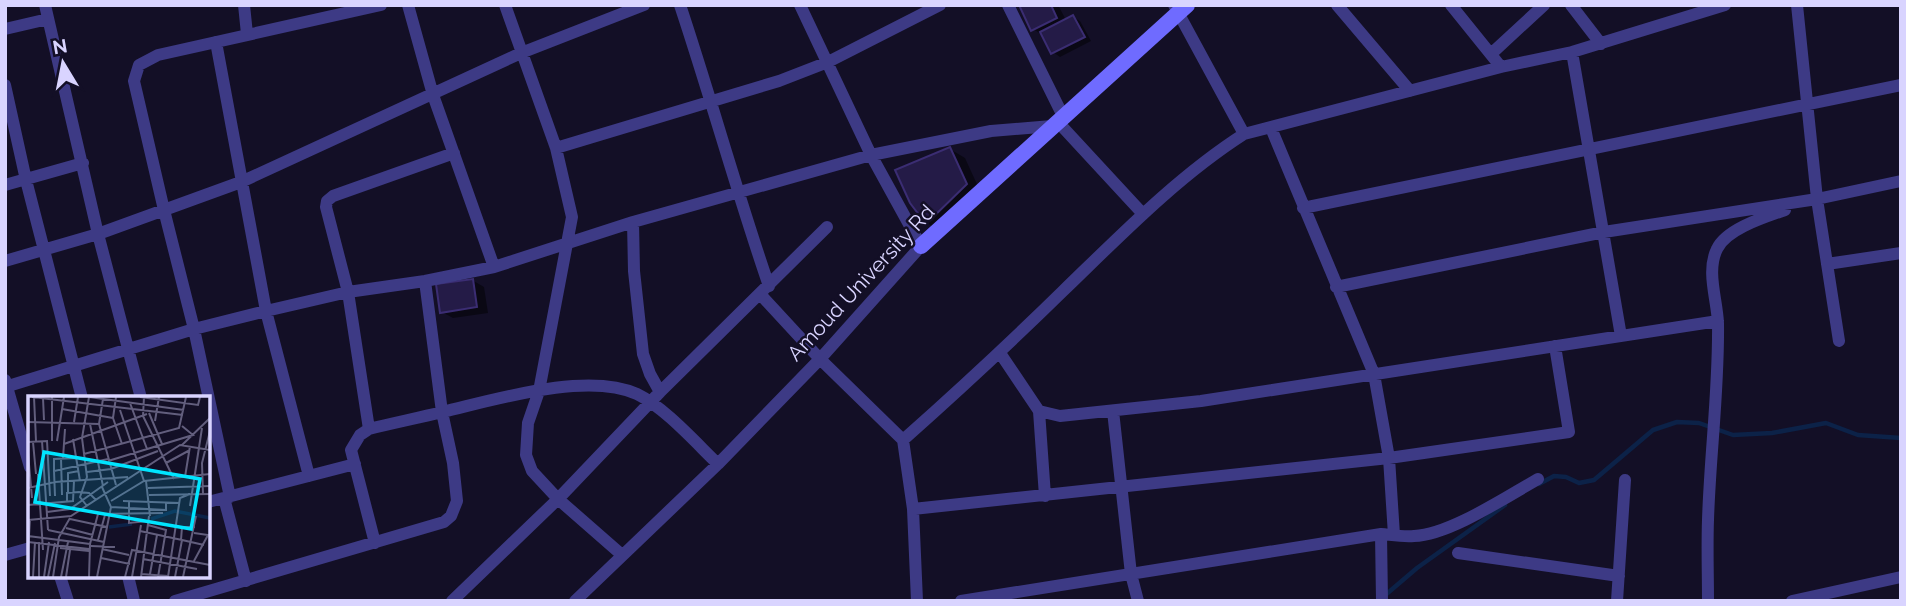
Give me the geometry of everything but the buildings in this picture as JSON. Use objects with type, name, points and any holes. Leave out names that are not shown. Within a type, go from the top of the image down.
[{"type":"street","points":[[45,5],[98,234],[140,396]]},
{"type":"street","points":[[244,5],[247,34]]},
{"type":"street","points":[[207,396],[134,74],[139,65],[158,55],[382,5]]},
{"type":"street","points":[[408,5],[433,95],[494,267]]},
{"type":"street","points":[[505,5],[556,148],[572,217],[539,391],[528,422],[526,455],[533,471],[558,499],[622,555]]},
{"type":"street","points":[[5,261],[98,234],[241,182],[521,54],[644,5]]},
{"type":"street","points":[[680,5],[712,102],[765,290],[820,359],[903,440],[913,509],[918,601]]},
{"type":"street","points":[[800,5],[871,155],[921,246]]},
{"type":"street","points":[[556,148],[779,81],[828,62],[940,5]]},
{"type":"street","points":[[1009,5],[1057,121],[1143,214]]},
{"type":"street","points":[[1337,5],[1410,91]]},
{"type":"street","points":[[1451,5],[1501,67]]},
{"type":"street","points":[[1491,54],[1544,5]]},
{"type":"street","points":[[1571,5],[1601,44]]},
{"type":"street","points":[[1797,5],[1806,105],[1839,341]]},
{"type":"street","points":[[903,440],[1000,353],[1143,214],[1225,146],[1244,134],[1501,67],[1572,52],[1719,6]]},
{"type":"street","points":[[1180,8],[1244,134]]},
{"type":"street","name":"Amoud University Rd","points":[[575,601],[719,464],[820,359],[921,246],[1180,8]]},
{"type":"street","points":[[5,29],[48,19]]},
{"type":"street","points":[[216,42],[266,311],[309,476]]},
{"type":"street","points":[[1572,52],[1621,336]]},
{"type":"street","points":[[5,85],[26,180],[81,396]]},
{"type":"street","points":[[1303,208],[1901,85]]},
{"type":"street","points":[[28,460],[6,384],[194,329],[266,311],[348,292],[425,281],[494,267],[633,222],[871,155],[1057,121]]},
{"type":"street","points":[[1271,128],[1374,374],[1389,458],[1388,534],[1382,601]]},
{"type":"street","points":[[369,429],[348,292],[326,207],[327,201],[333,196],[454,153]]},
{"type":"street","points":[[5,185],[83,163]]},
{"type":"street","points":[[1336,287],[1604,232],[1818,199],[1901,181]]},
{"type":"street","points":[[1708,601],[1708,520],[1717,383],[1717,321],[1712,267],[1716,251],[1722,240],[1761,218],[1818,199]]},
{"type":"street","points":[[633,222],[634,271],[643,354],[655,397],[719,464]]},
{"type":"street","points":[[452,601],[558,499],[655,397],[827,227]]},
{"type":"street","points":[[1827,264],[1901,253]]},
{"type":"street","points":[[175,601],[375,544],[444,522],[451,516],[457,501],[453,463],[442,412],[425,281]]},
{"type":"street","points":[[1039,411],[1060,416],[1201,401],[1717,321]]},
{"type":"street","points":[[913,509],[1389,458],[1569,432],[1555,346]]},
{"type":"street","points":[[1000,353],[1039,411],[1045,496]]},
{"type":"street","points":[[375,544],[351,450],[354,443],[369,429],[497,398],[570,387],[619,388],[655,397]]},
{"type":"street","points":[[210,410],[246,581]]},
{"type":"street","points":[[1113,411],[1131,574],[1138,601]]},
{"type":"street","points":[[210,501],[355,464]]},
{"type":"street","points":[[961,601],[1388,534],[1430,534],[1459,522],[1538,479]]},
{"type":"street","points":[[1617,601],[1625,480]]},
{"type":"street","points":[[5,555],[28,549]]},
{"type":"street","points":[[1458,553],[1619,576]]},
{"type":"street","points":[[1792,601],[1901,577]]},
{"type":"street","points":[[61,578],[68,601]]},
{"type":"street","points":[[128,578],[134,601]]},
{"type":"waterway","points":[[1539,484],[1554,476],[1566,477],[1579,483],[1594,480],[1653,430],[1677,422],[1699,423],[1733,435],[1772,433],[1826,423],[1858,435],[1901,438]]},
{"type":"waterway","points":[[1383,597],[1417,568],[1505,505]]}]
